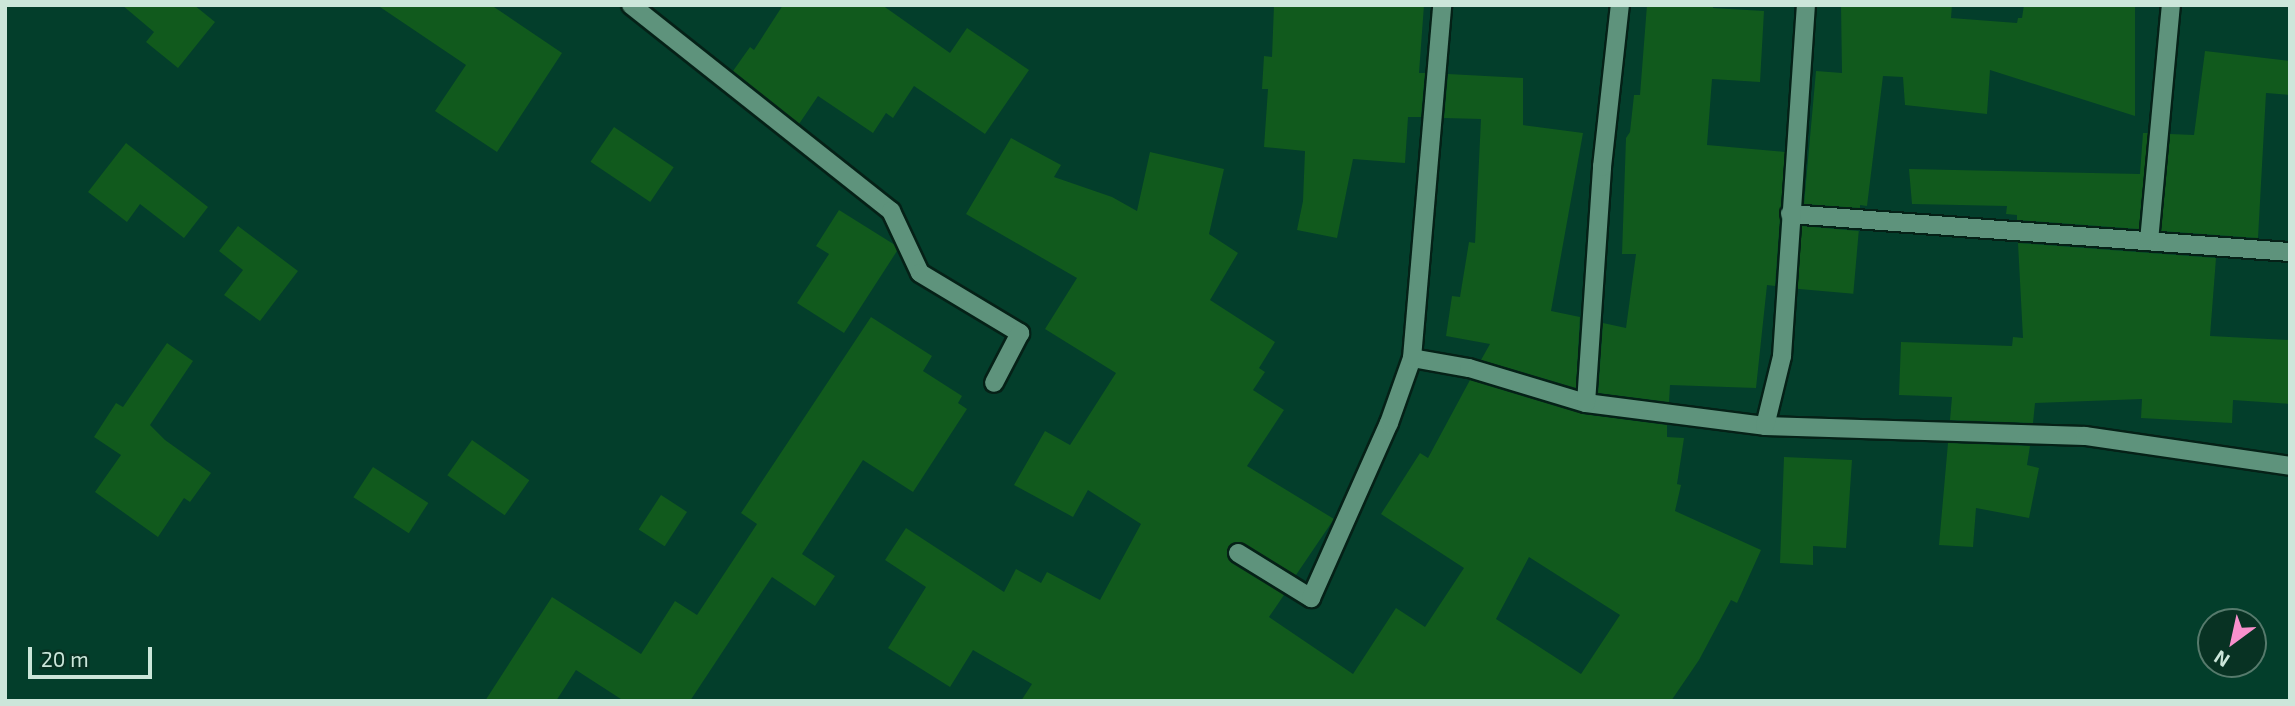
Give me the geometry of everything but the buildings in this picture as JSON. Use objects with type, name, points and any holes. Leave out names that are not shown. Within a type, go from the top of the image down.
[{"type":"street","points":[[631,5],[891,211],[920,273],[1020,333],[993,383]]},
{"type":"street","points":[[1238,553],[1311,598],[1389,423],[1412,358],[1442,5]]},
{"type":"street","points":[[1586,403],[1602,167],[1620,5]]},
{"type":"street","points":[[1765,426],[1782,356],[1806,5]]},
{"type":"street","points":[[2149,241],[2171,5]]},
{"type":"street","points":[[1790,214],[2290,252]]},
{"type":"street","points":[[1412,358],[1468,368],[1586,403],[1765,426],[2085,436],[2290,466]]}]
